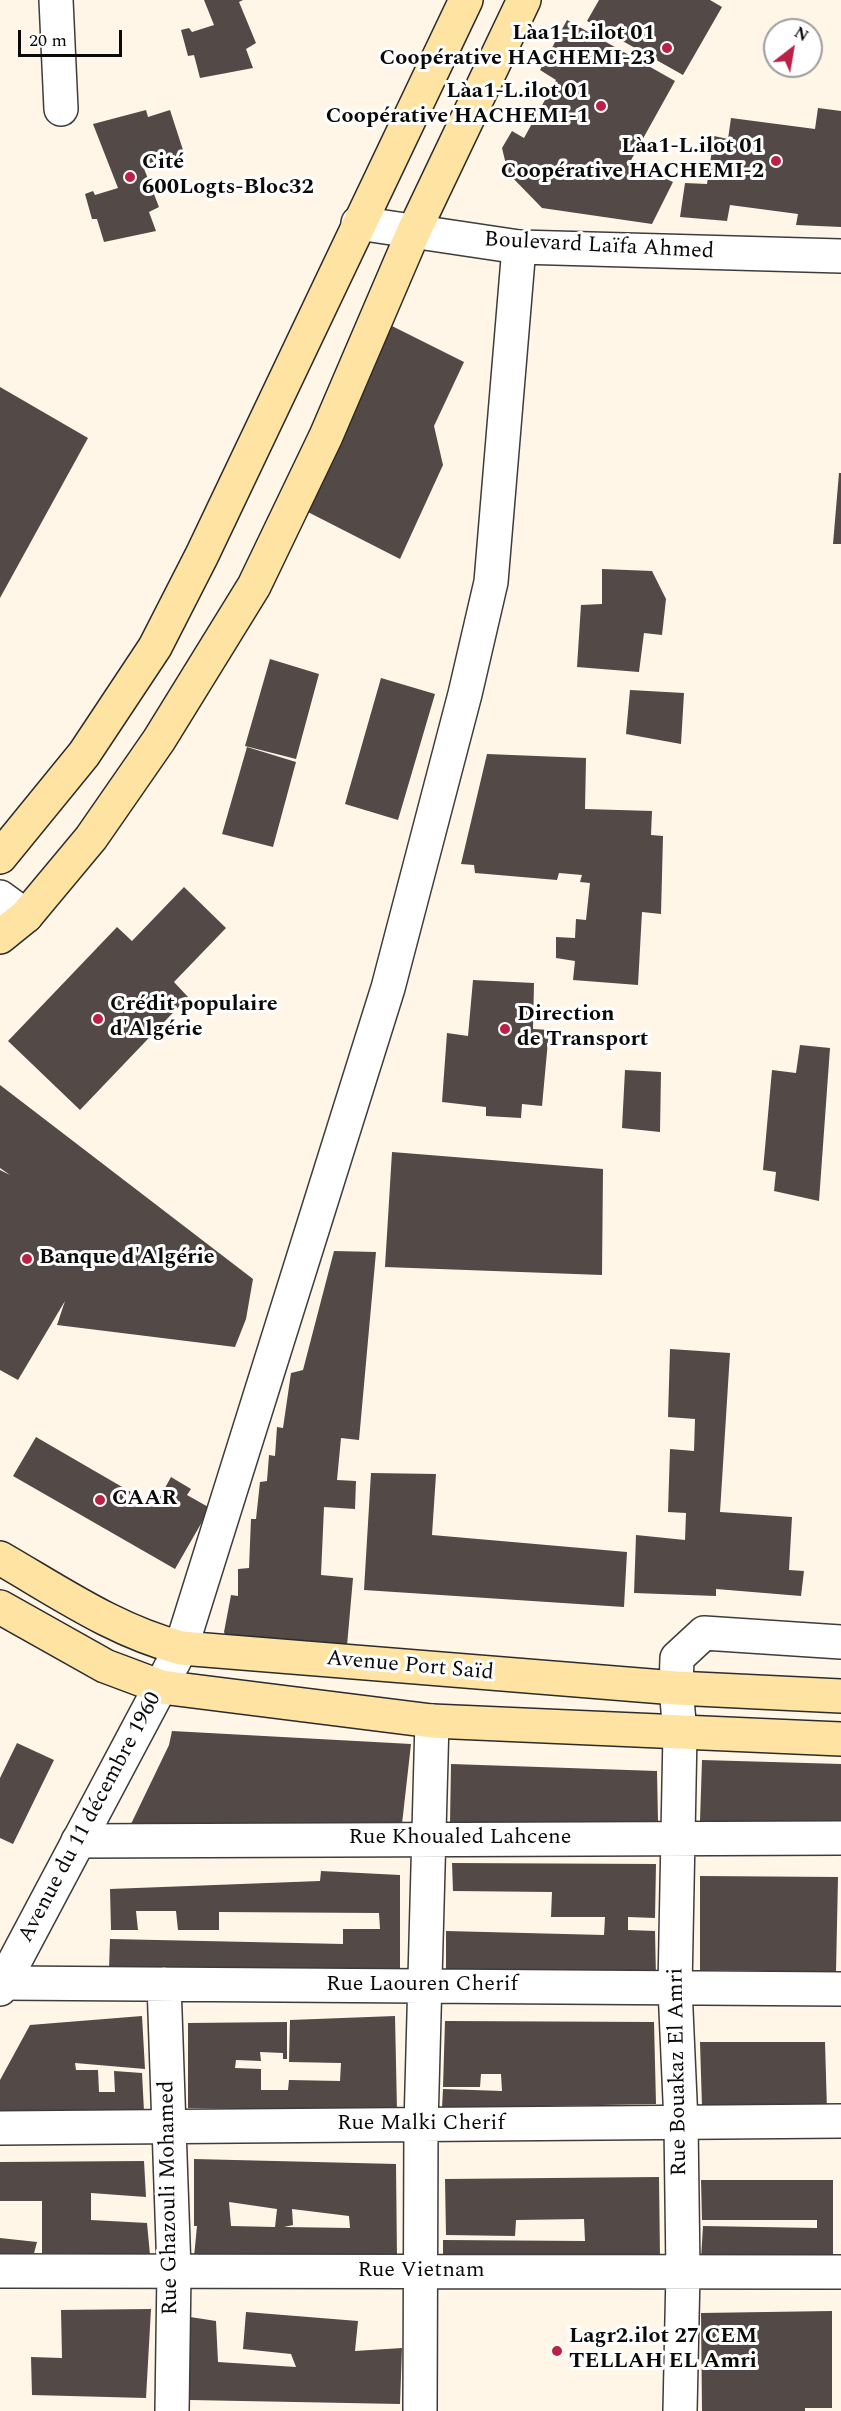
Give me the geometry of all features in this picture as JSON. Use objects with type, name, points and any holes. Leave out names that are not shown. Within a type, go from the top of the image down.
[{"type":"main road","points":[[0,857],[84,754],[154,647],[202,555],[466,0]]},
{"type":"main road","points":[[0,937],[26,916],[92,838],[159,740],[254,586],[326,436],[413,233],[524,0]]},
{"type":"main road","name":"Avenue Port Saïd","points":[[0,1558],[109,1622],[155,1641],[181,1648],[676,1688],[841,1696]]},
{"type":"main road","points":[[0,1607],[105,1666],[161,1687],[432,1721],[841,1739]]},
{"type":"street","points":[[56,0],[61,109]]},
{"type":"street","name":"Boulevard Laïfa Ahmed","points":[[358,223],[519,247],[841,256]]},
{"type":"street","name":"Avenue du 11 décembre 1960","points":[[2,1986],[181,1648],[388,988],[465,694],[491,582],[519,247]]},
{"type":"street","points":[[0,897],[26,916]]},
{"type":"street","name":"Rue Bouakaz El Amri","points":[[681,2411],[681,2123],[675,1988],[681,1733],[676,1688],[677,1658],[704,1633],[841,1642]]},
{"type":"street","points":[[420,2411],[421,2125],[432,1721]]},
{"type":"street","name":"Rue Khoualed Lahcene","points":[[78,1841],[841,1838]]},
{"type":"street","name":"Rue Laouren Cherif","points":[[2,1986],[164,1984],[841,1989]]},
{"type":"street","name":"Rue Ghazouli Mohamed","points":[[164,1984],[174,2271],[172,2411]]},
{"type":"street","name":"Rue Malki Cherif","points":[[0,2128],[841,2121]]},
{"type":"street","name":"Rue Vietnam","points":[[0,2271],[841,2272]]},
{"type":"building","points":[[204,0],[243,0],[239,2],[256,43],[246,49],[253,68],[200,78],[194,55],[188,56],[181,30],[189,28],[192,32],[214,25]]},
{"type":"building","name":"Làa1-L.ilot 01 Coopérative HACHEMI-23","points":[[599,0],[710,0],[722,7],[683,75],[587,21]]},
{"type":"building","name":"Làa1-L.ilot 01 Coopérative HACHEMI-1","points":[[567,20],[675,81],[630,162],[673,182],[652,224],[542,208],[508,173],[502,148],[512,131],[524,138],[556,80],[540,70]]},
{"type":"building","name":"Làa1-L.ilot 01 Coopérative HACHEMI-2","points":[[818,108],[841,111],[841,227],[796,225],[798,214],[730,205],[727,221],[680,217],[685,183],[707,184],[714,136],[728,139],[731,118],[815,129]]},
{"type":"building","name":"Cité 600Logts-Bloc32","points":[[146,110],[148,117],[170,110],[183,150],[179,158],[166,163],[160,159],[143,166],[159,207],[149,212],[156,231],[104,242],[97,219],[92,219],[85,194],[93,191],[95,195],[118,188],[93,124]]},
{"type":"building","points":[[392,326],[464,362],[434,426],[443,465],[400,559],[302,509]]},
{"type":"building","points":[[0,387],[88,438],[0,598]]},
{"type":"building","points":[[839,473],[841,473],[841,544],[833,544]]},
{"type":"building","points":[[602,569],[652,571],[666,599],[662,635],[644,633],[639,672],[577,667],[581,605],[602,604]]},
{"type":"building","points":[[270,659],[319,674],[296,759],[245,746]]},
{"type":"building","points":[[381,678],[435,694],[398,820],[345,804]]},
{"type":"building","points":[[630,690],[684,693],[681,744],[626,734]]},
{"type":"building","points":[[247,747],[296,762],[273,847],[222,834]]},
{"type":"building","points":[[487,754],[586,758],[585,809],[652,811],[651,835],[663,836],[661,914],[642,912],[638,985],[573,980],[575,961],[556,958],[556,937],[575,938],[576,919],[586,920],[590,883],[580,882],[582,875],[559,873],[557,880],[475,873],[474,865],[461,864]]},
{"type":"building","name":"Crédit populaire d'Algérie","points":[[184,887],[226,928],[174,982],[188,997],[80,1110],[8,1041],[117,927],[132,941]]},
{"type":"building","points":[[473,980],[534,983],[533,1029],[549,1030],[542,1106],[522,1104],[521,1118],[486,1116],[486,1107],[442,1102],[447,1033],[468,1036]]},
{"type":"building","points":[[800,1045],[830,1048],[819,1201],[774,1191],[776,1172],[763,1170],[772,1070],[796,1073]]},
{"type":"building","points":[[625,1070],[661,1072],[660,1132],[622,1128]]},
{"type":"building","points":[[0,1085],[253,1279],[246,1319],[235,1347],[57,1325],[65,1301],[18,1380],[0,1370],[0,1170],[10,1175],[0,1168]]},
{"type":"building","points":[[392,1152],[603,1169],[602,1275],[385,1267]]},
{"type":"building","points":[[334,1251],[376,1252],[359,1440],[341,1438],[337,1480],[356,1481],[355,1509],[324,1507],[321,1575],[353,1578],[346,1657],[231,1648],[224,1632],[231,1595],[238,1596],[238,1569],[249,1568],[251,1519],[256,1519],[260,1482],[267,1481],[269,1455],[275,1456],[277,1427],[283,1428],[291,1373],[303,1370]]},
{"type":"building","points":[[670,1349],[730,1353],[720,1512],[792,1517],[789,1570],[804,1571],[801,1596],[716,1589],[716,1596],[634,1593],[636,1535],[685,1540],[686,1513],[668,1512],[670,1449],[694,1451],[695,1419],[668,1417]]},
{"type":"building","name":"CAAR","points":[[36,1437],[155,1506],[171,1477],[191,1489],[187,1495],[210,1508],[175,1569],[13,1476]]},
{"type":"building","points":[[371,1473],[436,1474],[432,1535],[627,1552],[624,1607],[364,1590]]},
{"type":"building","points":[[172,1731],[411,1744],[402,1824],[131,1824],[169,1745]]},
{"type":"building","points":[[17,1743],[54,1760],[13,1844],[0,1838],[0,1778]]},
{"type":"building","points":[[702,1760],[841,1764],[841,1822],[700,1821]]},
{"type":"building","points":[[451,1764],[657,1771],[658,1821],[450,1823]]},
{"type":"building","points":[[452,1863],[656,1864],[655,1918],[628,1917],[628,1930],[655,1931],[656,1978],[446,1976],[446,1931],[604,1935],[605,1917],[551,1917],[552,1892],[453,1891]]},
{"type":"building","points":[[321,1871],[400,1875],[400,1969],[109,1970],[110,1939],[343,1944],[343,1929],[380,1929],[379,1913],[219,1912],[219,1930],[178,1930],[176,1911],[136,1911],[138,1930],[111,1930],[110,1889],[320,1881]]},
{"type":"building","points":[[700,1876],[838,1877],[836,1972],[700,1970]]},
{"type":"building","points":[[142,2016],[145,2069],[75,2063],[76,2070],[98,2070],[99,2092],[115,2092],[114,2071],[142,2073],[144,2111],[0,2114],[0,2080],[30,2025]]},
{"type":"building","points":[[395,2016],[397,2111],[188,2108],[188,2023],[287,2022],[287,2059],[283,2059],[283,2053],[260,2052],[261,2061],[236,2060],[235,2068],[261,2069],[261,2090],[288,2090],[289,2080],[340,2081],[341,2063],[289,2062],[290,2020]]},
{"type":"building","points":[[445,2021],[654,2022],[656,2104],[442,2108],[443,2089],[502,2091],[501,2074],[481,2074],[480,2087],[443,2087]]},
{"type":"building","points":[[700,2042],[825,2042],[827,2111],[702,2107]]},
{"type":"building","points":[[194,2159],[396,2164],[397,2259],[194,2257],[197,2226],[194,2226]],"holes":[[[229,2202],[277,2209],[275,2227],[231,2226]],[[292,2209],[349,2216],[350,2228],[284,2227],[293,2225]]]},
{"type":"building","points":[[144,2161],[146,2197],[91,2193],[91,2220],[147,2223],[150,2255],[42,2253],[42,2201],[0,2201],[0,2162]]},
{"type":"building","points":[[659,2177],[660,2258],[443,2257],[443,2240],[585,2241],[584,2219],[516,2220],[515,2236],[446,2235],[445,2179]]},
{"type":"building","points":[[701,2180],[833,2180],[833,2257],[701,2259],[703,2226],[817,2228],[817,2220],[702,2220]]},
{"type":"building","points":[[0,2238],[37,2242],[32,2261],[0,2260]]},
{"type":"building","points":[[151,2309],[146,2398],[32,2395],[31,2357],[62,2358],[61,2310]]},
{"type":"building","points":[[832,2311],[832,2408],[805,2408],[805,2411],[702,2411],[701,2313]]},
{"type":"building","points":[[246,2312],[358,2321],[355,2351],[402,2348],[400,2404],[190,2400],[190,2317],[216,2321],[218,2362],[296,2367],[291,2354],[243,2349]]},
{"type":"place","name":"Làa1-L.ilot 01 Coopérative HACHEMI-23","points":[[667,48]]},
{"type":"place","name":"Làa1-L.ilot 01 Coopérative HACHEMI-1","points":[[601,106]]},
{"type":"place","name":"Làa1-L.ilot 01 Coopérative HACHEMI-2","points":[[776,161]]},
{"type":"place","name":"Cité 600Logts-Bloc32","points":[[130,177]]},
{"type":"place","name":"Crédit populaire d'Algérie","points":[[98,1019]]},
{"type":"place","name":"Direction de Transport","points":[[505,1029]]},
{"type":"place","name":"Banque d'Algérie","points":[[27,1259]]},
{"type":"place","name":"CAAR","points":[[100,1500]]},
{"type":"place","name":"Lagr2.ilot 27 CEM TELLAH EL Amri","points":[[557,2351]]}]
